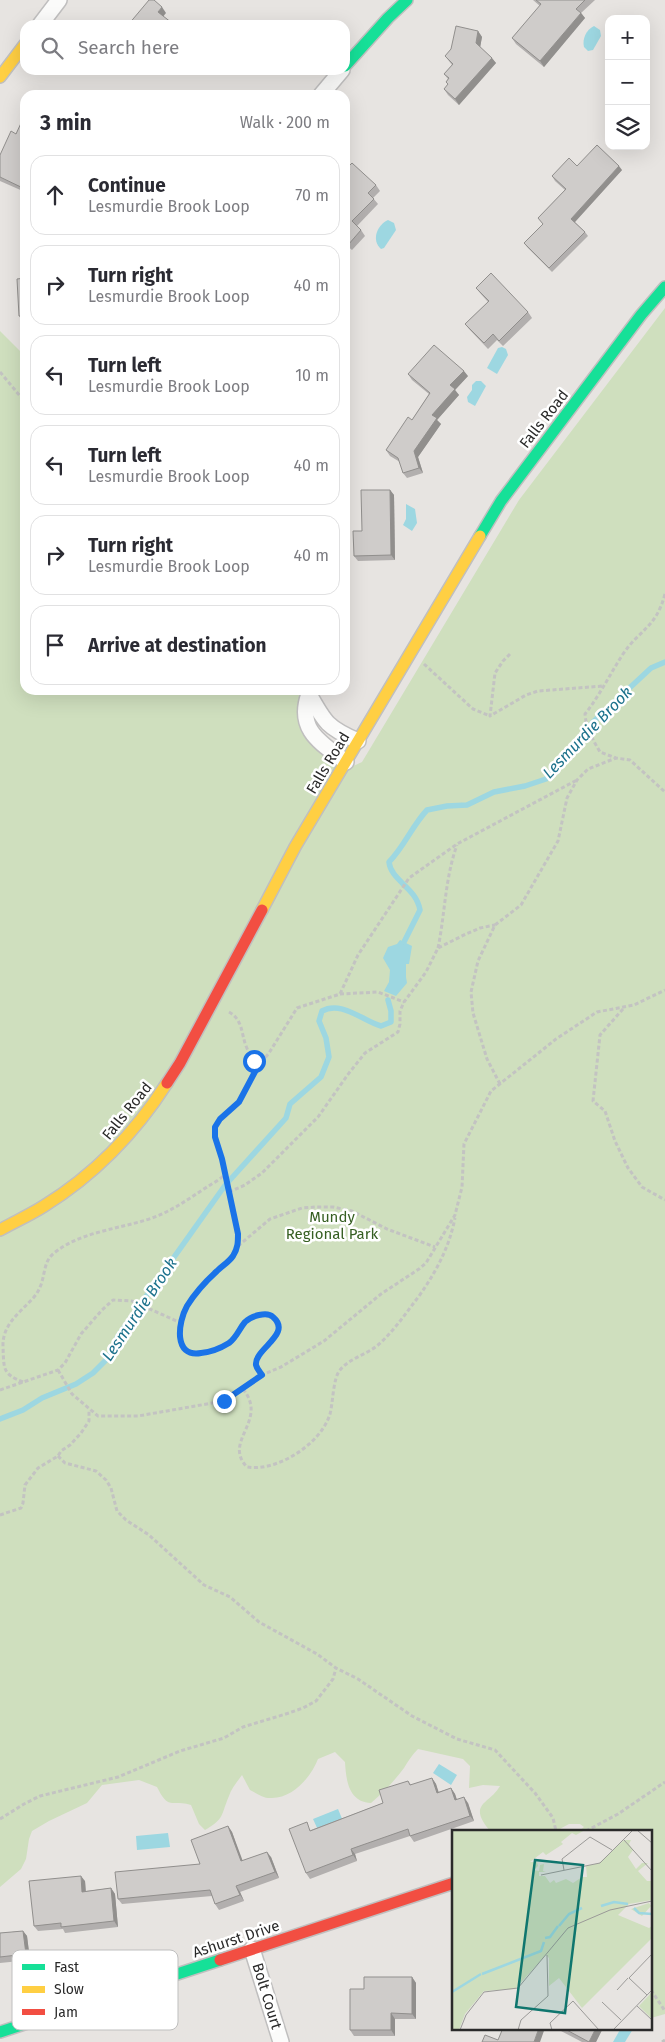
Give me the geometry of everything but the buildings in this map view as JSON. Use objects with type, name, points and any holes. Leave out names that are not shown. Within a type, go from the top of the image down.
[{"type":"street","points":[[44,20],[59,0]]},
{"type":"street","points":[[350,60],[407,0]]},
{"type":"street","points":[[0,77],[20,51]]},
{"type":"street","points":[[325,90],[338,75]]},
{"type":"street","name":"Falls Road","points":[[0,1230],[64,1194],[93,1171],[125,1140],[165,1089],[283,868],[512,486],[665,286]]},
{"type":"street","points":[[308,695],[305,712],[309,730],[346,762]]},
{"type":"street","points":[[311,695],[327,724],[336,731],[358,741]]},
{"type":"street","name":"Ashurst Drive","points":[[178,1973],[452,1884]]},
{"type":"street","name":"Bolt Court","points":[[252,1949],[281,2042]]},
{"type":"street","name":"Ashurst Drive","points":[[0,2032],[12,2028]]},
{"type":"path","points":[[0,372],[20,396]]},
{"type":"path","points":[[665,594],[661,608],[652,624],[624,653],[585,714],[585,722],[600,752],[616,758],[630,760],[665,792]]},
{"type":"path","points":[[490,716],[495,673],[510,654]]},
{"type":"path","points":[[409,656],[438,676],[473,709],[490,716]]},
{"type":"path","points":[[490,716],[526,694],[567,688],[604,686]]},
{"type":"path","points":[[438,948],[480,928],[495,925],[521,905],[558,841],[567,798],[577,780],[588,769],[616,758]]},
{"type":"path","points":[[340,994],[358,955],[409,878],[457,844],[577,780]]},
{"type":"path","points":[[229,1192],[246,1185],[262,1173],[318,1117],[348,1073],[365,1053],[398,1032],[400,1011],[404,1002],[426,972],[438,948],[445,909],[446,885],[450,864],[457,844]]},
{"type":"path","points":[[495,925],[478,961],[471,992],[473,1013],[479,1038],[500,1084]]},
{"type":"path","points":[[243,1388],[250,1400],[252,1414],[238,1446],[240,1455],[247,1467],[254,1469],[277,1465],[303,1449],[324,1429],[330,1416],[339,1371],[352,1360],[377,1346],[410,1311],[429,1283],[452,1233],[462,1187],[464,1144],[491,1090],[556,1039],[596,1012],[623,1008],[665,990]]},
{"type":"path","points":[[238,1246],[238,1234],[215,1137],[215,1127],[220,1119],[239,1102],[257,1068],[298,1008],[340,994],[378,992],[404,1002]]},
{"type":"path","points":[[211,1004],[237,1017],[241,1024],[246,1045],[257,1068]]},
{"type":"path","points":[[623,1008],[600,1035],[593,1101],[605,1111],[628,1168],[642,1187],[665,1200]]},
{"type":"path","points":[[23,1382],[9,1377],[6,1372],[3,1346],[5,1328],[40,1290],[44,1280],[46,1261],[62,1247],[92,1234],[164,1214],[183,1204],[225,1174]]},
{"type":"path","points":[[262,1375],[256,1363],[259,1355],[274,1340],[278,1329],[272,1316],[265,1314],[252,1318],[245,1322],[236,1336],[229,1342],[211,1352],[197,1354],[191,1354],[180,1344],[181,1323],[183,1313],[208,1279],[233,1256],[238,1246],[270,1219],[302,1208],[333,1207],[352,1211],[387,1229],[435,1247]]},
{"type":"path","points":[[58,1370],[72,1394],[98,1416],[138,1416],[224,1401],[262,1375],[281,1367],[324,1341],[381,1294],[419,1269],[426,1263],[455,1215]]},
{"type":"path","points":[[0,1390],[58,1370],[65,1363],[81,1334],[113,1300],[136,1303],[181,1323]]},
{"type":"path","points":[[0,1515],[21,1508],[25,1485],[38,1468],[58,1456],[81,1433],[89,1421],[90,1410]]},
{"type":"path","points":[[58,1456],[65,1463],[96,1472],[106,1480],[111,1488],[118,1511],[122,1516],[149,1535],[204,1585],[230,1597],[259,1622],[358,1679],[412,1716],[440,1731],[476,1746],[495,1750],[535,1792],[554,1818],[556,1830]]},
{"type":"path","points":[[0,1819],[40,1796],[118,1777],[180,1751],[224,1738],[243,1727],[303,1708],[316,1701],[333,1679],[336,1668]]},
{"type":"path","points":[[588,1830],[618,1814],[665,1782]]},
{"type":"path","points":[[652,1991],[665,2010]]},
{"type":"green space","name":"Mundy Regional Park","points":[[665,308],[665,2014],[652,2018],[652,1830],[580,1830],[584,1827],[580,1824],[569,1824],[558,1830],[489,1830],[483,1822],[480,1809],[500,1786],[483,1785],[469,1788],[470,1766],[463,1759],[418,1749],[393,1782],[371,1803],[364,1802],[353,1795],[346,1776],[345,1762],[335,1752],[318,1759],[311,1773],[300,1785],[280,1797],[266,1798],[260,1796],[250,1790],[242,1775],[231,1791],[219,1819],[205,1830],[199,1824],[191,1805],[168,1802],[157,1787],[139,1780],[102,1785],[87,1803],[32,1831],[26,1859],[21,1869],[0,1887],[0,331],[20,351],[20,695],[300,695],[302,720],[311,744],[336,766],[354,766],[362,762],[519,500]]},
{"type":"water","points":[[594,26],[600,30],[601,36],[593,50],[588,51],[584,47],[584,38],[587,32]]},
{"type":"water","points":[[388,220],[394,223],[396,230],[384,248],[381,249],[376,241],[376,237],[378,229]]},
{"type":"water","points":[[498,348],[506,349],[508,355],[497,374],[487,368]]},
{"type":"water","points":[[476,381],[481,381],[486,386],[475,406],[468,402],[467,397],[472,390],[472,385]]},
{"type":"water","points":[[406,504],[415,509],[417,523],[412,531],[403,525],[406,519]]},
{"type":"water","points":[[400,940],[412,946],[409,964],[406,964],[407,983],[396,996],[384,991],[389,982],[390,970],[383,958],[388,947],[397,944]]},
{"type":"water","points":[[439,1764],[457,1775],[451,1785],[433,1773]]},
{"type":"water","points":[[338,1809],[343,1821],[318,1830],[313,1819]]},
{"type":"water","points":[[168,1833],[170,1847],[137,1850],[136,1836]]},
{"type":"water","points":[[620,2030],[632,2030],[625,2042],[613,2042]]},
{"type":"waterway","name":"Lesmurdie Brook","points":[[404,942],[420,910],[414,895],[394,874],[389,862],[427,810],[467,805],[494,792],[525,786],[546,779],[593,722],[651,668],[665,662]]},
{"type":"waterway","name":"Lesmurdie Brook","points":[[229,1181],[286,1118],[290,1104],[321,1077],[329,1057],[326,1038],[319,1021],[322,1011],[329,1008],[337,1008],[352,1012],[381,1026],[391,1022],[388,1000]]},
{"type":"waterway","name":"Lesmurdie Brook","points":[[0,1419],[23,1410],[42,1398],[76,1384],[93,1373],[108,1358],[118,1336],[226,1184]]},
{"type":"traffic: fast","points":[[350,60],[407,0]]},
{"type":"traffic: fast","points":[[480,536],[501,501],[641,315],[665,287]]},
{"type":"traffic: fast","points":[[178,1974],[220,1960]]},
{"type":"traffic: fast","points":[[0,2032],[12,2028]]},
{"type":"traffic: slow","points":[[0,77],[20,51]]},
{"type":"traffic: slow","points":[[262,910],[295,847],[480,536]]},
{"type":"traffic: slow","points":[[0,1230],[44,1206],[80,1181],[96,1167],[127,1136],[167,1083]]},
{"type":"traffic: jam","points":[[167,1083],[180,1063],[262,910]]},
{"type":"traffic: jam","points":[[220,1960],[452,1884]]},
{"type":"route","points":[[224,1401],[262,1375],[256,1363],[259,1355],[274,1340],[278,1329],[276,1321],[272,1316],[265,1314],[252,1318],[245,1322],[236,1336],[229,1342],[211,1352],[197,1354],[191,1354],[180,1344],[181,1323],[183,1313],[188,1304],[208,1279],[227,1263],[238,1246],[238,1234],[222,1159],[215,1137],[215,1127],[220,1119],[234,1108],[244,1095],[257,1068],[254,1061]]}]
